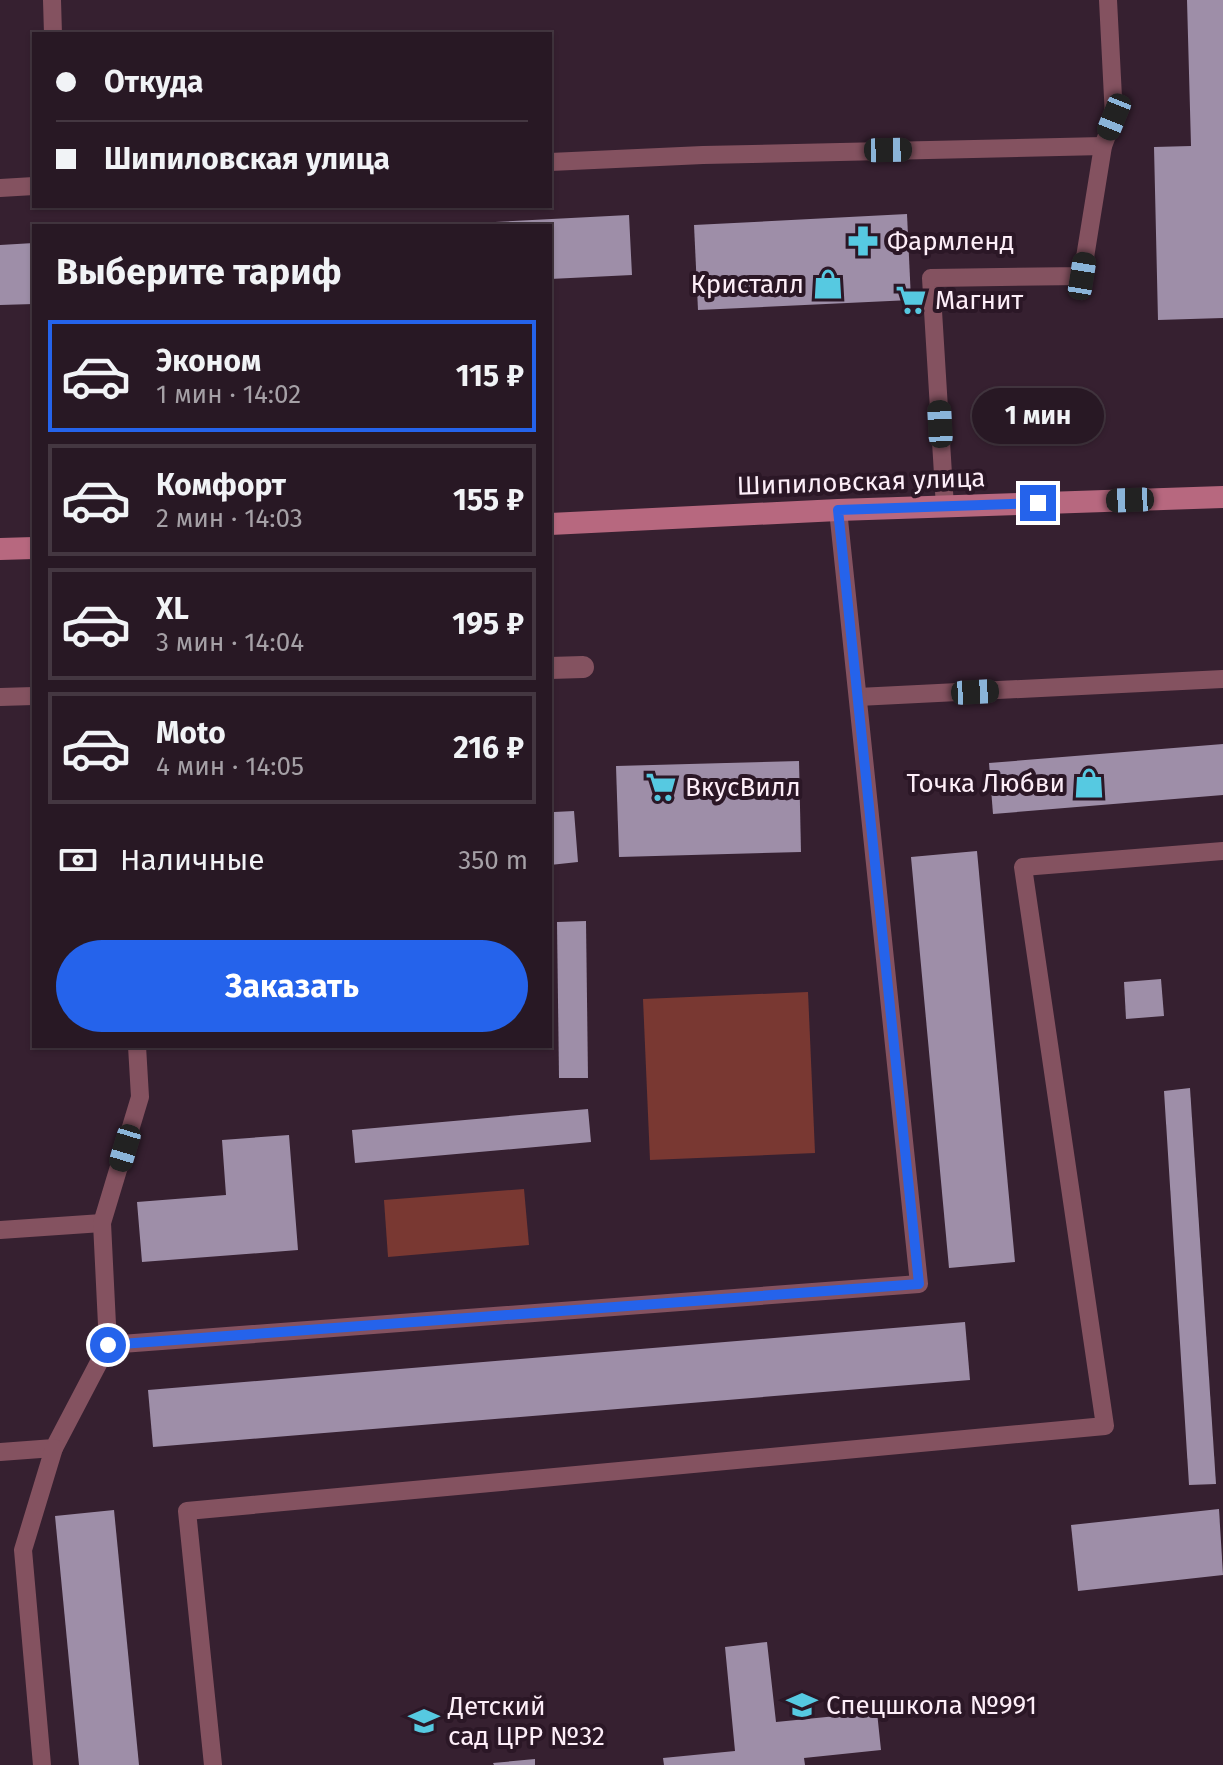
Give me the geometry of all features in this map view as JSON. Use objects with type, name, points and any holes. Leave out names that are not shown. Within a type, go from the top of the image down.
[{"type":"main road","name":"Шипиловская улица","points":[[552,524],[838,510],[1223,497]]},
{"type":"main road","points":[[0,549],[32,548]]},
{"type":"street","points":[[552,668],[583,667]]},
{"type":"lane","points":[[52,0],[53,32]]},
{"type":"lane","points":[[945,507],[931,278],[1082,276],[1103,146],[1114,117],[1108,0]]},
{"type":"lane","points":[[552,162],[703,155],[1103,146]]},
{"type":"lane","points":[[0,188],[32,186]]},
{"type":"lane","points":[[108,1345],[919,1284],[838,510]]},
{"type":"lane","points":[[858,697],[1223,679]]},
{"type":"lane","points":[[0,697],[32,696]]},
{"type":"lane","points":[[213,1765],[187,1511],[1105,1426],[1023,867],[1223,851]]},
{"type":"lane","points":[[42,1765],[23,1550],[54,1448],[108,1345],[102,1223],[140,1097],[137,1048]]},
{"type":"lane","points":[[0,1230],[102,1223]]},
{"type":"lane","points":[[0,1452],[54,1448]]},
{"type":"shaded area","points":[[808,992],[815,1153],[650,1160],[643,999]]},
{"type":"shaded area","points":[[524,1189],[529,1245],[388,1257],[384,1200]]},
{"type":"building","points":[[1187,0],[1223,0],[1223,318],[1158,320],[1154,147],[1191,146]]},
{"type":"building","points":[[907,214],[911,300],[698,310],[694,225]]},
{"type":"building","points":[[629,215],[632,275],[552,279],[552,224],[455,224]]},
{"type":"building","points":[[32,243],[32,304],[0,305],[0,245]]},
{"type":"building","points":[[1223,744],[1223,795],[993,814],[989,763]]},
{"type":"building","points":[[799,761],[801,852],[619,857],[616,766]]},
{"type":"building","points":[[552,797],[554,812],[574,811],[578,862],[552,865]]},
{"type":"building","points":[[977,851],[1015,1262],[949,1268],[911,857]]},
{"type":"building","points":[[586,921],[588,1078],[559,1078],[557,922]]},
{"type":"building","points":[[1161,979],[1164,1016],[1126,1019],[1124,982]]},
{"type":"building","points":[[1190,1088],[1216,1484],[1189,1485],[1164,1091]]},
{"type":"building","points":[[588,1109],[591,1142],[355,1163],[352,1130]]},
{"type":"building","points":[[289,1135],[298,1250],[142,1262],[137,1202],[226,1195],[222,1140]]},
{"type":"building","points":[[965,1322],[970,1380],[153,1447],[148,1390]]},
{"type":"building","points":[[1219,1509],[1223,1575],[1078,1591],[1071,1525]]},
{"type":"building","points":[[114,1510],[139,1765],[79,1765],[55,1516]]},
{"type":"building","points":[[767,1642],[776,1722],[877,1712],[881,1750],[804,1758],[805,1765],[664,1765],[663,1758],[735,1751],[725,1647]]},
{"type":"building","points":[[535,1759],[535,1765],[493,1763]]},
{"type":"place","name":"Фармленд","points":[[863,241]]},
{"type":"place","name":"Кристалл","points":[[828,284]]},
{"type":"place","name":"Магнит","points":[[911,300]]},
{"type":"place","name":"Точка Любви","points":[[1089,783]]},
{"type":"place","name":"ВкусВилл","points":[[661,787]]},
{"type":"place","name":"Спецшкола №991","points":[[802,1705]]},
{"type":"place","name":"Детский сад ЦРР №32","points":[[424,1721]]},
{"type":"route","points":[[108,1345],[919,1284],[838,510],[1038,503]]}]
